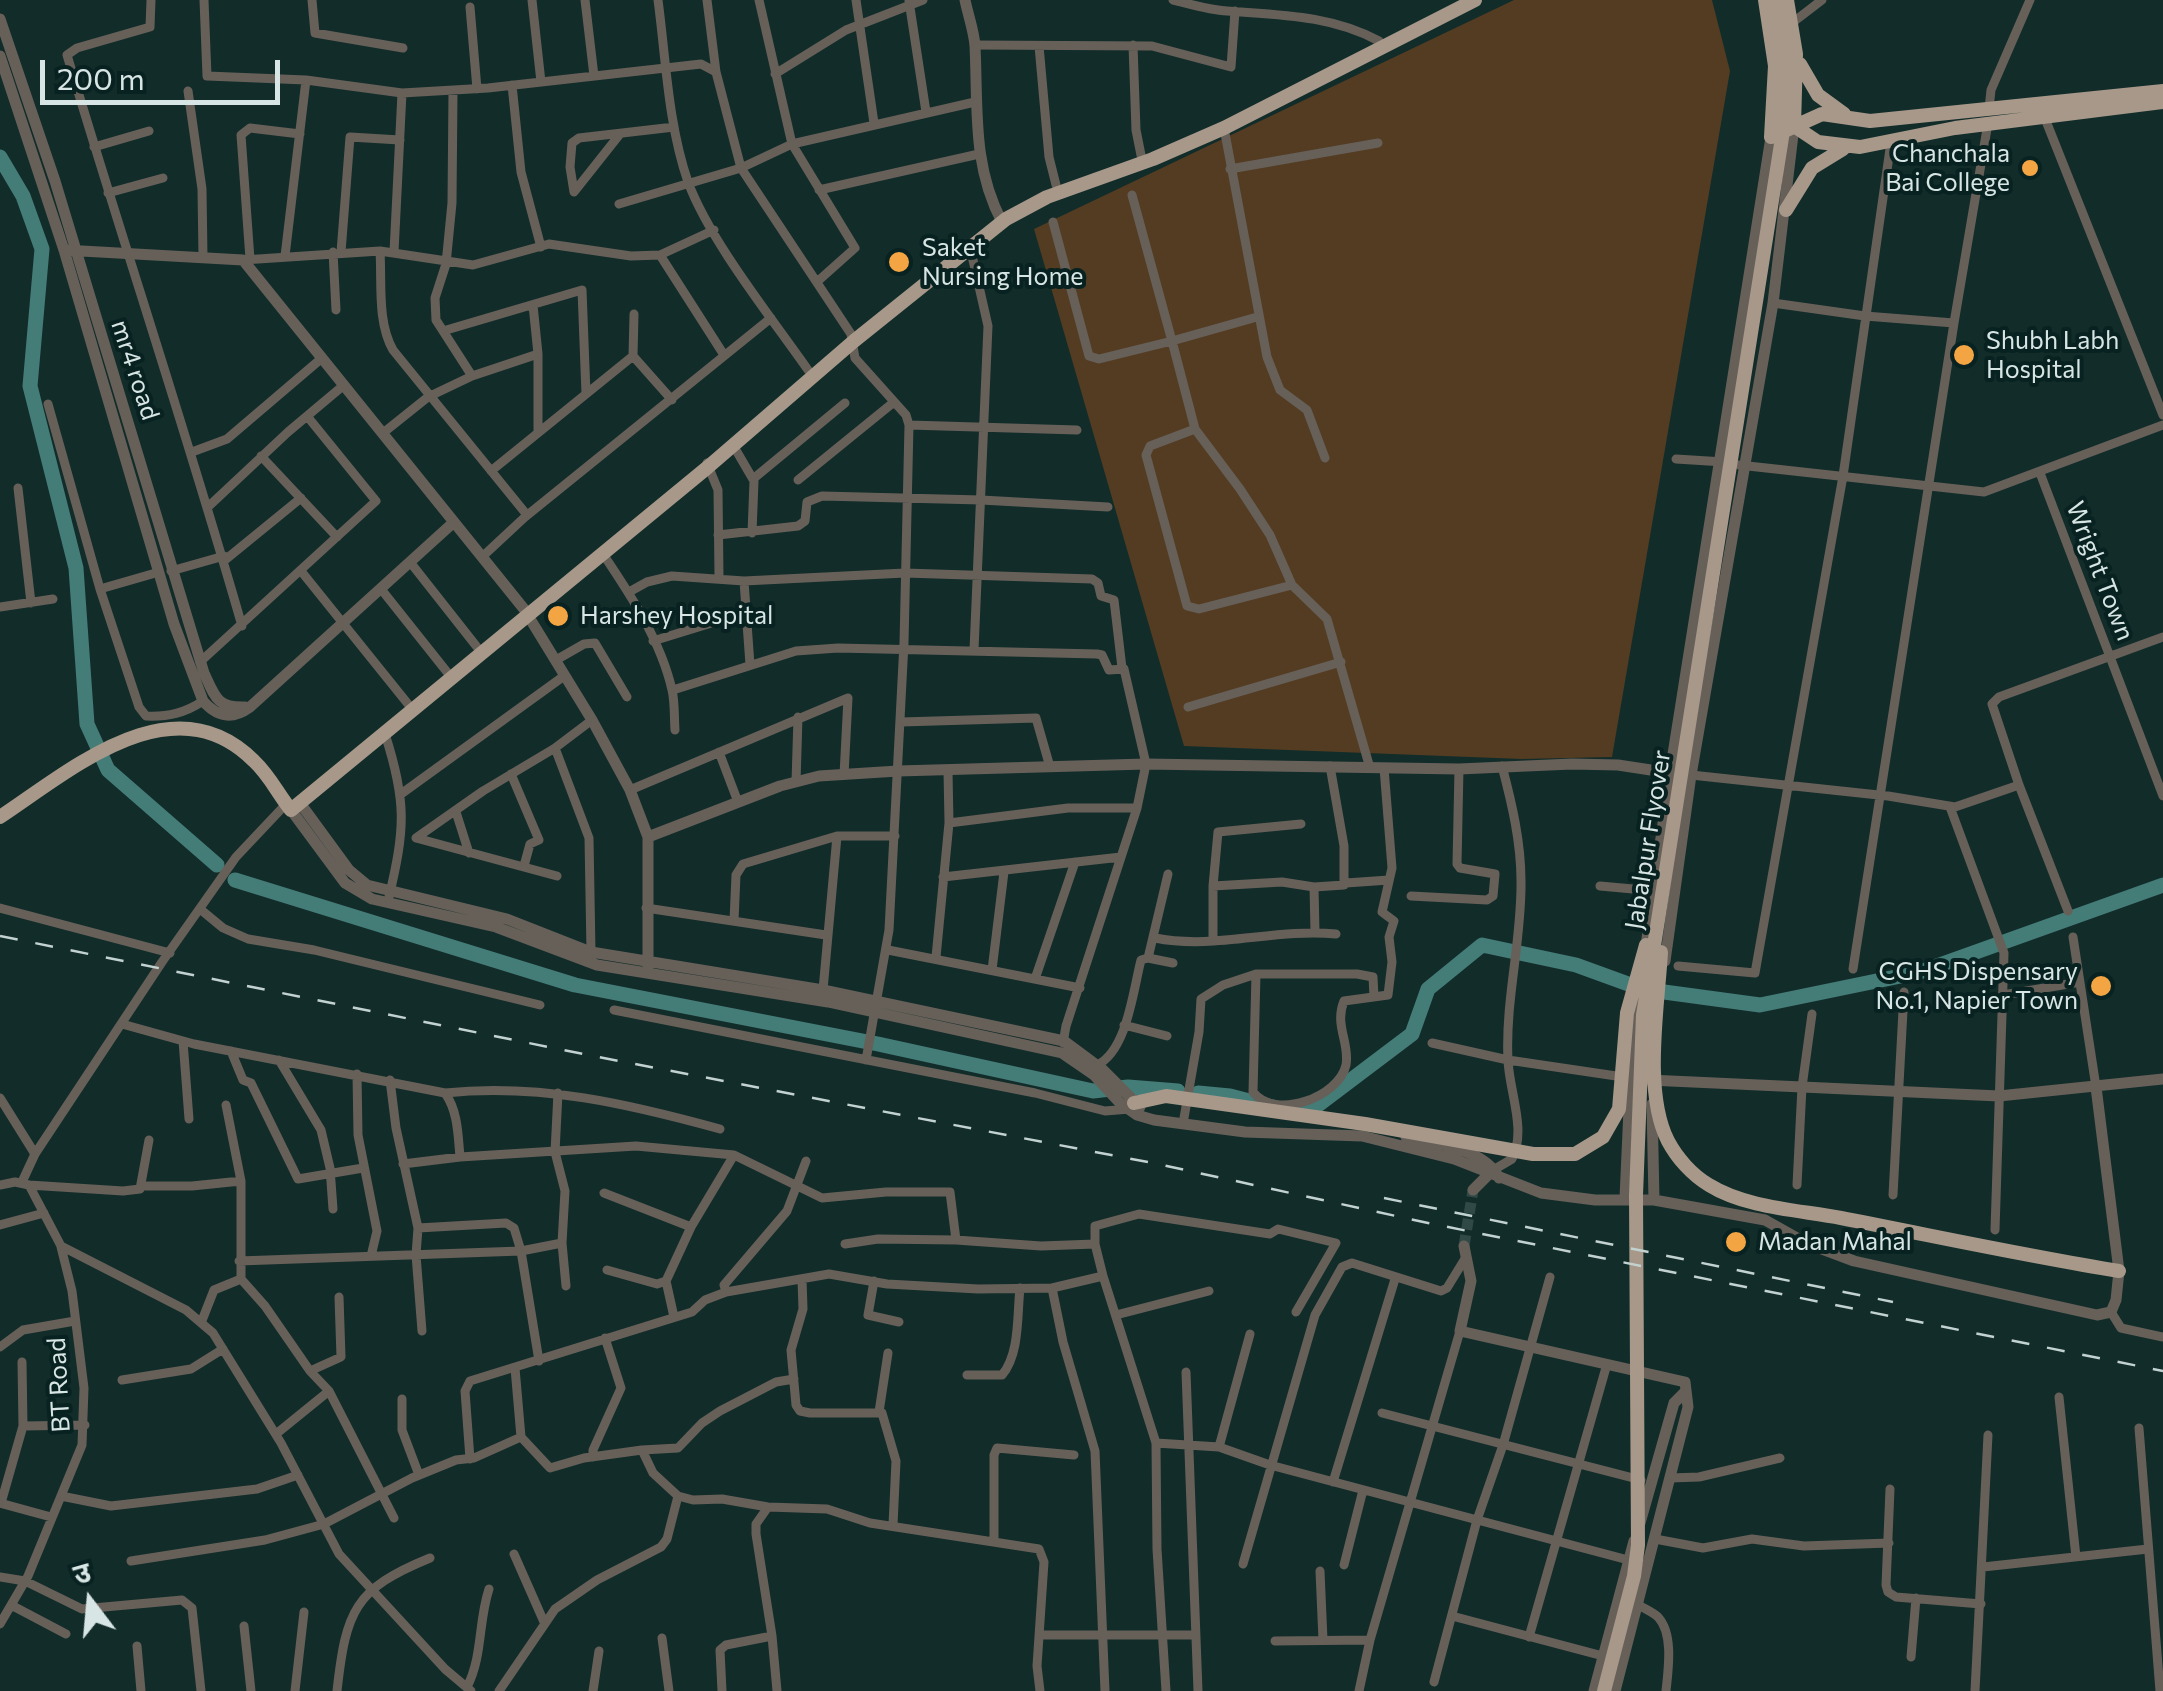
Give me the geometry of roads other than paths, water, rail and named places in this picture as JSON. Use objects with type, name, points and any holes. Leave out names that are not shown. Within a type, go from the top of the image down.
[{"type":"main road","points":[[293,804],[385,734],[408,704],[477,647],[603,554],[808,370],[970,247],[1018,202],[1212,124],[1459,0]]},
{"type":"main road","points":[[293,804],[733,446],[853,338],[1000,219],[1046,197],[1224,128],[1475,0]]},
{"type":"main road","points":[[1764,0],[1775,66],[1770,137]]},
{"type":"main road","name":"Jabalpur Flyover","points":[[1604,1691],[1634,1576],[1638,1545],[1636,1194],[1643,1015],[1784,125],[1786,86],[1782,31],[1775,0]]},
{"type":"main road","points":[[1787,0],[1796,54],[1794,126]]},
{"type":"main road","points":[[1796,54],[1818,95],[1846,115]]},
{"type":"main road","points":[[1770,137],[1822,114],[1870,121],[1989,117],[2163,91]]},
{"type":"main road","points":[[2043,110],[2163,102]]},
{"type":"main road","points":[[1775,105],[1794,126],[1818,142],[1849,146],[1891,142],[1989,117]]},
{"type":"main road","points":[[1786,210],[1812,168],[1849,146]]},
{"type":"main road","points":[[0,817],[104,749],[165,728],[215,736],[254,760],[293,804]]},
{"type":"main road","points":[[1131,1105],[1156,1096],[1365,1124],[1534,1154],[1575,1154],[1603,1137],[1619,1108],[1628,1013],[1650,929],[1659,919]]},
{"type":"main road","points":[[1659,919],[1662,937],[1657,1106],[1667,1139],[1692,1172],[1709,1186],[1735,1197],[2118,1271]]},
{"type":"street","points":[[151,0],[150,27],[76,48],[67,55],[225,558],[242,626]]},
{"type":"street","points":[[204,0],[207,76],[306,80],[402,93],[477,90],[701,64],[716,72]]},
{"type":"street","points":[[312,0],[314,34],[403,48]]},
{"type":"street","points":[[532,0],[541,82]]},
{"type":"street","points":[[584,0],[594,76]]},
{"type":"street","points":[[658,0],[674,127],[689,183],[714,230],[808,370]]},
{"type":"street","points":[[706,0],[716,72],[742,168],[853,338],[855,358],[909,425],[904,651],[888,950],[867,1056]]},
{"type":"street","points":[[759,0],[792,144],[855,248],[818,281]]},
{"type":"street","points":[[856,0],[874,124]]},
{"type":"street","points":[[775,74],[861,24],[922,0]]},
{"type":"street","points":[[965,0],[974,45],[978,154],[990,201],[1000,219]]},
{"type":"street","points":[[1173,0],[1357,29],[1379,41]]},
{"type":"street","points":[[1280,14],[1282,0]]},
{"type":"street","points":[[1792,23],[1822,0]]},
{"type":"street","points":[[1852,969],[1991,90],[2030,0]]},
{"type":"street","points":[[909,2],[926,112]]},
{"type":"street","points":[[470,6],[477,90]]},
{"type":"street","points":[[974,45],[1133,46],[1165,49],[1230,67],[1235,11]]},
{"type":"street","name":"mr4 road","points":[[0,19],[55,182],[69,250],[203,700]]},
{"type":"street","points":[[1040,46],[1049,157],[1056,186]]},
{"type":"street","points":[[1133,46],[1136,130],[1142,155]]},
{"type":"street","name":"mr4 road","points":[[0,56],[8,97],[69,250]]},
{"type":"street","points":[[285,256],[306,80]]},
{"type":"street","points":[[512,85],[521,172],[541,247]]},
{"type":"street","points":[[188,91],[202,189],[203,256]]},
{"type":"street","points":[[453,91],[452,203],[446,264],[435,298],[436,320],[472,376]]},
{"type":"street","points":[[394,252],[402,93]]},
{"type":"street","points":[[619,204],[742,168],[792,144],[975,102]]},
{"type":"street","points":[[2043,110],[2163,415]]},
{"type":"street","points":[[1654,1200],[1651,1080],[1660,996],[1691,776],[1773,303],[1794,126]]},
{"type":"street","points":[[620,134],[574,192],[572,143],[589,136],[674,127]]},
{"type":"street","points":[[300,134],[250,128],[242,135],[246,259],[526,612],[592,720],[630,790],[648,837],[648,969]]},
{"type":"street","points":[[1224,128],[1257,317],[1277,386],[1307,410],[1325,458]]},
{"type":"street","points":[[94,147],[149,132]]},
{"type":"street","points":[[336,310],[337,252],[350,137],[400,140]]},
{"type":"street","points":[[1625,1198],[1638,994],[1770,137]]},
{"type":"street","points":[[1678,966],[1755,973],[1843,476],[1891,142]]},
{"type":"street","points":[[1230,169],[1378,143]]},
{"type":"street","points":[[818,190],[978,154]]},
{"type":"street","points":[[108,193],[164,178]]},
{"type":"street","points":[[1132,195],[1195,429],[1270,535],[1292,585],[1328,619],[1370,768]]},
{"type":"street","points":[[1054,222],[1089,356],[1099,359],[1257,317]]},
{"type":"street","points":[[69,250],[246,259],[394,252],[446,264],[473,265],[549,244],[631,256],[660,255],[714,230]]},
{"type":"street","points":[[970,247],[988,326],[974,650]]},
{"type":"street","points":[[380,252],[387,340],[428,397],[528,515]]},
{"type":"street","points":[[660,255],[724,355]]},
{"type":"street","points":[[443,332],[582,290],[586,394]]},
{"type":"street","points":[[1773,303],[1954,323]]},
{"type":"street","points":[[532,305],[538,354],[538,433]]},
{"type":"street","points":[[634,314],[633,356],[672,400]]},
{"type":"street","points":[[482,556],[772,318]]},
{"type":"street","points":[[383,433],[428,397],[472,376],[538,354]]},
{"type":"street","points":[[491,471],[633,356]]},
{"type":"street","points":[[192,452],[217,445],[235,433],[322,358]]},
{"type":"street","points":[[209,506],[344,385]]},
{"type":"street","points":[[798,480],[894,402]]},
{"type":"street","points":[[753,479],[845,403]]},
{"type":"street","points":[[48,404],[100,588],[143,713],[157,717],[178,714],[203,700],[220,715],[232,716],[250,708],[454,522]]},
{"type":"street","points":[[200,662],[376,501],[307,416]]},
{"type":"street","points":[[909,425],[1078,430]]},
{"type":"street","points":[[1676,459],[1984,492],[2163,425]]},
{"type":"street","points":[[1195,429],[1150,446],[1146,456],[1187,606],[1198,610],[1292,585]]},
{"type":"street","points":[[733,446],[753,479],[752,532]]},
{"type":"street","points":[[262,456],[337,538]]},
{"type":"street","points":[[707,464],[718,490],[718,577]]},
{"type":"street","name":"Wright Town","points":[[2040,473],[2163,796]]},
{"type":"street","points":[[18,488],[31,603]]},
{"type":"street","points":[[100,588],[225,558],[300,498]]},
{"type":"street","points":[[718,535],[804,524],[811,498],[982,500],[1108,507]]},
{"type":"street","points":[[603,554],[629,592],[654,641],[672,690],[675,730]]},
{"type":"street","points":[[410,562],[477,647]]},
{"type":"street","points":[[301,571],[408,704]]},
{"type":"street","name":"mr4 road","points":[[165,572],[220,702],[230,708],[250,708]]},
{"type":"street","points":[[629,592],[647,582],[672,576],[744,582],[837,574],[1095,580],[1101,596],[1114,600],[1122,668],[1132,694],[1146,764],[1137,808],[1063,1047]]},
{"type":"street","points":[[744,582],[750,665]]},
{"type":"street","points":[[381,589],[447,672]]},
{"type":"street","points":[[0,607],[54,599]]},
{"type":"street","points":[[654,641],[718,621],[746,618]]},
{"type":"street","points":[[2068,911],[1992,704],[1999,697],[2163,638]]},
{"type":"street","points":[[556,660],[584,644],[595,643],[627,696]]},
{"type":"street","points":[[672,690],[796,651],[838,648],[1100,654],[1109,670],[1122,668]]},
{"type":"street","points":[[1188,707],[1341,662]]},
{"type":"street","points":[[401,794],[564,676]]},
{"type":"street","points":[[630,790],[848,698],[844,775]]},
{"type":"street","points":[[796,782],[798,717]]},
{"type":"street","points":[[900,722],[1033,717],[1038,720],[1050,767]]},
{"type":"street","points":[[416,838],[592,720]]},
{"type":"street","points":[[385,734],[401,794],[403,837],[389,897]]},
{"type":"street","points":[[555,748],[589,838],[592,952]]},
{"type":"street","points":[[719,752],[738,802]]},
{"type":"street","points":[[648,837],[796,782],[898,771],[1146,764],[1459,769],[1603,764],[1950,806],[2019,785]]},
{"type":"street","points":[[1330,766],[1346,883]]},
{"type":"street","points":[[1473,1190],[1512,1159],[1517,1145],[1508,1060],[1522,880],[1512,805],[1502,766]]},
{"type":"street","points":[[1256,974],[1251,1085],[1258,1100],[1276,1105],[1304,1104],[1341,1076],[1346,1054],[1340,1035],[1342,1004],[1346,999],[1388,995],[1389,936],[1394,922],[1382,912],[1392,868],[1384,768]]},
{"type":"street","points":[[1411,896],[1492,898],[1494,874],[1456,864],[1459,769]]},
{"type":"street","points":[[936,957],[949,823],[948,772]]},
{"type":"street","points":[[511,774],[539,836],[538,842],[530,844],[524,866]]},
{"type":"street","points":[[26,1183],[36,1154],[162,962],[236,857],[272,819],[293,804],[345,883],[357,893],[507,918],[592,952],[648,969],[876,1006],[1063,1047],[1098,1070],[1138,1115],[1176,1124],[1283,1134],[1362,1136],[1454,1159],[1517,1187],[1558,1197],[1654,1200],[1765,1220],[1806,1243],[1854,1260],[2079,1312],[2111,1312]]},
{"type":"street","points":[[1950,806],[2004,953],[1995,1230]]},
{"type":"street","points":[[949,823],[1068,808],[1137,808]]},
{"type":"street","points":[[456,812],[470,853]]},
{"type":"street","points":[[1214,941],[1212,886],[1220,830],[1301,824]]},
{"type":"street","points":[[734,921],[736,875],[744,864],[837,836],[895,836]]},
{"type":"street","points":[[823,990],[837,836]]},
{"type":"street","points":[[403,837],[557,876]]},
{"type":"street","points":[[943,877],[1121,857]]},
{"type":"street","points":[[1034,979],[1075,862]]},
{"type":"street","points":[[992,970],[1004,872]]},
{"type":"street","points":[[1148,958],[1168,874]]},
{"type":"street","points":[[1212,886],[1282,882],[1340,887],[1346,883],[1390,880]]},
{"type":"street","points":[[1600,886],[1655,891]]},
{"type":"street","points":[[1314,887],[1315,932]]},
{"type":"street","points":[[389,897],[496,928],[597,966],[823,990],[876,1006]]},
{"type":"street","points":[[0,908],[170,953]]},
{"type":"street","points":[[646,908],[826,935]]},
{"type":"street","points":[[200,909],[223,928],[248,939],[314,950],[540,1005]]},
{"type":"street","points":[[1155,938],[1179,943],[1315,932],[1336,934]]},
{"type":"street","points":[[2073,937],[2118,1271],[2111,1312]]},
{"type":"street","points":[[888,950],[1080,988]]},
{"type":"street","points":[[1098,1070],[1116,1051],[1141,960],[1172,963]]},
{"type":"street","points":[[1184,1118],[1200,999],[1223,985],[1256,974],[1368,974],[1374,977],[1374,997]]},
{"type":"street","points":[[2002,995],[2080,982]]},
{"type":"street","points":[[1893,1194],[1904,992]]},
{"type":"street","points":[[614,1010],[867,1056],[1105,1111],[1131,1105],[1184,1118],[1301,1128],[1362,1128],[1461,1152],[1481,1159],[1494,1174]]},
{"type":"street","points":[[1797,1185],[1802,1087],[1812,1014]]},
{"type":"street","points":[[122,1024],[182,1041],[390,1080],[444,1094],[558,1093],[658,1110],[720,1129]]},
{"type":"street","points":[[1124,1025],[1167,1036]]},
{"type":"street","points":[[182,1041],[189,1119]]},
{"type":"street","points":[[1432,1042],[1508,1060],[1651,1080],[1999,1096],[2163,1078]]},
{"type":"street","points":[[231,1051],[243,1080],[252,1083],[298,1179],[363,1168]]},
{"type":"street","points":[[280,1060],[321,1130],[333,1210]]},
{"type":"street","points":[[357,1074],[358,1135],[377,1231],[370,1256]]},
{"type":"street","points":[[390,1080],[418,1228],[416,1255],[422,1331]]},
{"type":"street","points":[[558,1093],[555,1152],[565,1191],[562,1244],[566,1286]]},
{"type":"street","points":[[444,1094],[456,1121],[460,1156]]},
{"type":"street","points":[[0,1098],[36,1154]]},
{"type":"street","points":[[226,1105],[241,1181],[241,1280],[266,1306],[310,1370],[329,1390],[394,1518]]},
{"type":"street","points":[[0,1185],[140,1190],[148,1140]]},
{"type":"street","points":[[404,1164],[460,1156],[636,1146],[734,1155],[822,1198],[950,1192],[956,1240]]},
{"type":"street","points":[[674,1317],[666,1281],[691,1228],[734,1155]]},
{"type":"street","points":[[726,1292],[724,1285],[787,1212],[806,1161]]},
{"type":"street","points":[[142,1186],[241,1181]]},
{"type":"street","name":"BT Road","points":[[0,1624],[25,1581],[82,1445],[85,1426],[76,1321],[61,1246],[26,1183]]},
{"type":"street","points":[[604,1193],[691,1228]]},
{"type":"street","points":[[0,1226],[44,1213]]},
{"type":"street","points":[[1166,1691],[1157,1549],[1156,1443],[1103,1276],[1095,1226],[1139,1214],[1270,1234],[1278,1229],[1336,1242],[1296,1312]]},
{"type":"street","points":[[418,1228],[506,1223],[514,1228],[539,1361]]},
{"type":"street","points":[[846,1244],[878,1238],[1041,1246],[1095,1244]]},
{"type":"street","points":[[239,1262],[521,1252],[562,1244]]},
{"type":"street","points":[[61,1246],[186,1310],[213,1333],[276,1434],[339,1554],[445,1669],[469,1689],[478,1663],[489,1589]]},
{"type":"street","points":[[1243,1564],[1315,1315],[1347,1263],[1445,1290],[1465,1251]]},
{"type":"street","points":[[1360,1691],[1370,1640],[1460,1331],[1471,1281],[1465,1251]]},
{"type":"street","points":[[607,1270],[658,1284],[666,1281]]},
{"type":"street","points":[[470,1459],[465,1385],[470,1381],[692,1312],[705,1300],[726,1292],[829,1274],[874,1282],[1020,1288],[1052,1288],[1103,1276]]},
{"type":"street","points":[[1434,1682],[1477,1520],[1503,1445],[1550,1277]]},
{"type":"street","points":[[802,1279],[801,1319],[791,1350],[800,1411],[879,1412],[886,1420],[896,1460],[893,1525]]},
{"type":"street","points":[[1333,1482],[1394,1279]]},
{"type":"street","points":[[201,1323],[214,1290],[241,1280]]},
{"type":"street","points":[[874,1282],[868,1316],[898,1322]]},
{"type":"street","points":[[1313,1283],[1329,1289]]},
{"type":"street","points":[[967,1375],[1002,1375],[1007,1370],[1020,1288]]},
{"type":"street","points":[[1052,1288],[1062,1342],[1094,1446],[1105,1691]]},
{"type":"street","points":[[1116,1315],[1209,1291]]},
{"type":"street","points":[[310,1370],[340,1357],[340,1298]]},
{"type":"street","points":[[2111,1312],[2121,1328],[2163,1336]]},
{"type":"street","points":[[0,1347],[24,1330],[76,1321]]},
{"type":"street","points":[[1460,1331],[1683,1379],[1688,1406],[1615,1691]]},
{"type":"street","points":[[1220,1446],[1250,1334]]},
{"type":"street","points":[[593,1456],[621,1388],[605,1338]]},
{"type":"street","points":[[122,1380],[191,1369],[223,1348]]},
{"type":"street","points":[[879,1412],[888,1354]]},
{"type":"street","points":[[22,1362],[23,1426],[1,1503],[51,1518]]},
{"type":"street","points":[[1528,1637],[1608,1364]]},
{"type":"street","points":[[515,1368],[521,1437],[550,1468],[593,1456],[678,1448],[720,1411],[776,1382],[794,1379]]},
{"type":"street","points":[[1186,1372],[1198,1691]]},
{"type":"street","points":[[276,1434],[329,1390]]},
{"type":"street","points":[[1594,1691],[1674,1403],[1684,1392]]},
{"type":"street","points":[[2059,1397],[2076,1557]]},
{"type":"street","points":[[402,1399],[402,1430],[419,1475]]},
{"type":"street","points":[[1382,1413],[1653,1482]]},
{"type":"street","points":[[23,1426],[85,1426]]},
{"type":"street","points":[[2139,1428],[2160,1691]]},
{"type":"street","points":[[1974,1691],[1988,1435]]},
{"type":"street","points":[[131,1561],[265,1540],[324,1524],[419,1475],[521,1437]]},
{"type":"street","points":[[1156,1443],[1220,1446],[1270,1465],[1648,1566]]},
{"type":"street","points":[[994,1542],[994,1455],[998,1448],[1074,1455]]},
{"type":"street","points":[[642,1450],[649,1468],[678,1496],[700,1501],[722,1498],[768,1507],[828,1508],[870,1523],[1038,1549],[1044,1556],[1037,1666],[1040,1691]]},
{"type":"street","points":[[1670,1478],[1699,1476],[1780,1458]]},
{"type":"street","points":[[61,1496],[111,1506],[257,1489],[298,1475]]},
{"type":"street","points":[[1344,1565],[1363,1490]]},
{"type":"street","points":[[1890,1490],[1888,1592],[1896,1597],[1981,1604]]},
{"type":"street","points":[[499,1691],[544,1622],[564,1602],[661,1547],[667,1539],[678,1496]]},
{"type":"street","points":[[768,1507],[756,1524],[756,1534],[776,1691]]},
{"type":"street","points":[[1655,1539],[1703,1548],[1759,1539],[1804,1546],[1889,1543]]},
{"type":"street","points":[[1982,1567],[2148,1549]]},
{"type":"street","points":[[514,1554],[544,1622]]},
{"type":"street","points":[[337,1691],[351,1614],[362,1597],[404,1568],[430,1558]]},
{"type":"street","points":[[1320,1571],[1323,1640]]},
{"type":"street","points":[[0,1577],[25,1581],[82,1609],[182,1600],[188,1603],[192,1608],[201,1691]]},
{"type":"street","points":[[1911,1657],[1916,1598]]},
{"type":"street","points":[[1637,1604],[1658,1617],[1665,1630],[1666,1691]]},
{"type":"street","points":[[11,1605],[66,1634]]},
{"type":"street","points":[[295,1691],[304,1612]]},
{"type":"street","points":[[1452,1616],[1603,1656]]},
{"type":"street","points":[[244,1626],[251,1691]]},
{"type":"street","points":[[1040,1635],[1195,1635]]},
{"type":"street","points":[[722,1691],[720,1650],[726,1644],[772,1636]]},
{"type":"street","points":[[662,1638],[668,1691]]},
{"type":"street","points":[[1275,1640],[1370,1640]]},
{"type":"street","points":[[137,1646],[141,1691]]},
{"type":"street","points":[[593,1691],[598,1652]]},
{"type":"waterway","points":[[0,157],[23,196],[42,249],[30,386],[76,568],[87,724],[108,770],[217,865]]},
{"type":"waterway","points":[[235,880],[575,985],[1093,1091],[1128,1087],[1178,1091]]},
{"type":"waterway","points":[[1198,1093],[1230,1096],[1284,1110],[1318,1105],[1412,1034],[1428,989],[1482,945],[1576,965],[1642,989],[1760,1005],[1920,972],[2163,885]]},
{"type":"tunnel","points":[[1464,1246],[1473,1190]]},
{"type":"railway","points":[[0,936],[593,1056],[1153,1163],[1428,1223],[2163,1371]]},
{"type":"railway","points":[[1384,1198],[1893,1302]]},
{"type":"place","name":"Chanchala Bai College","points":[[2030,168]]},
{"type":"place","name":"Saket Nursing Home","points":[[899,262]]},
{"type":"place","name":"Shubh Labh Hospital","points":[[1964,355]]},
{"type":"place","name":"Harshey Hospital","points":[[558,616]]},
{"type":"place","name":"CGHS Dispensary No.1, Napier Town","points":[[2101,986]]},
{"type":"place","name":"Madan Mahal","points":[[1736,1242]]}]
